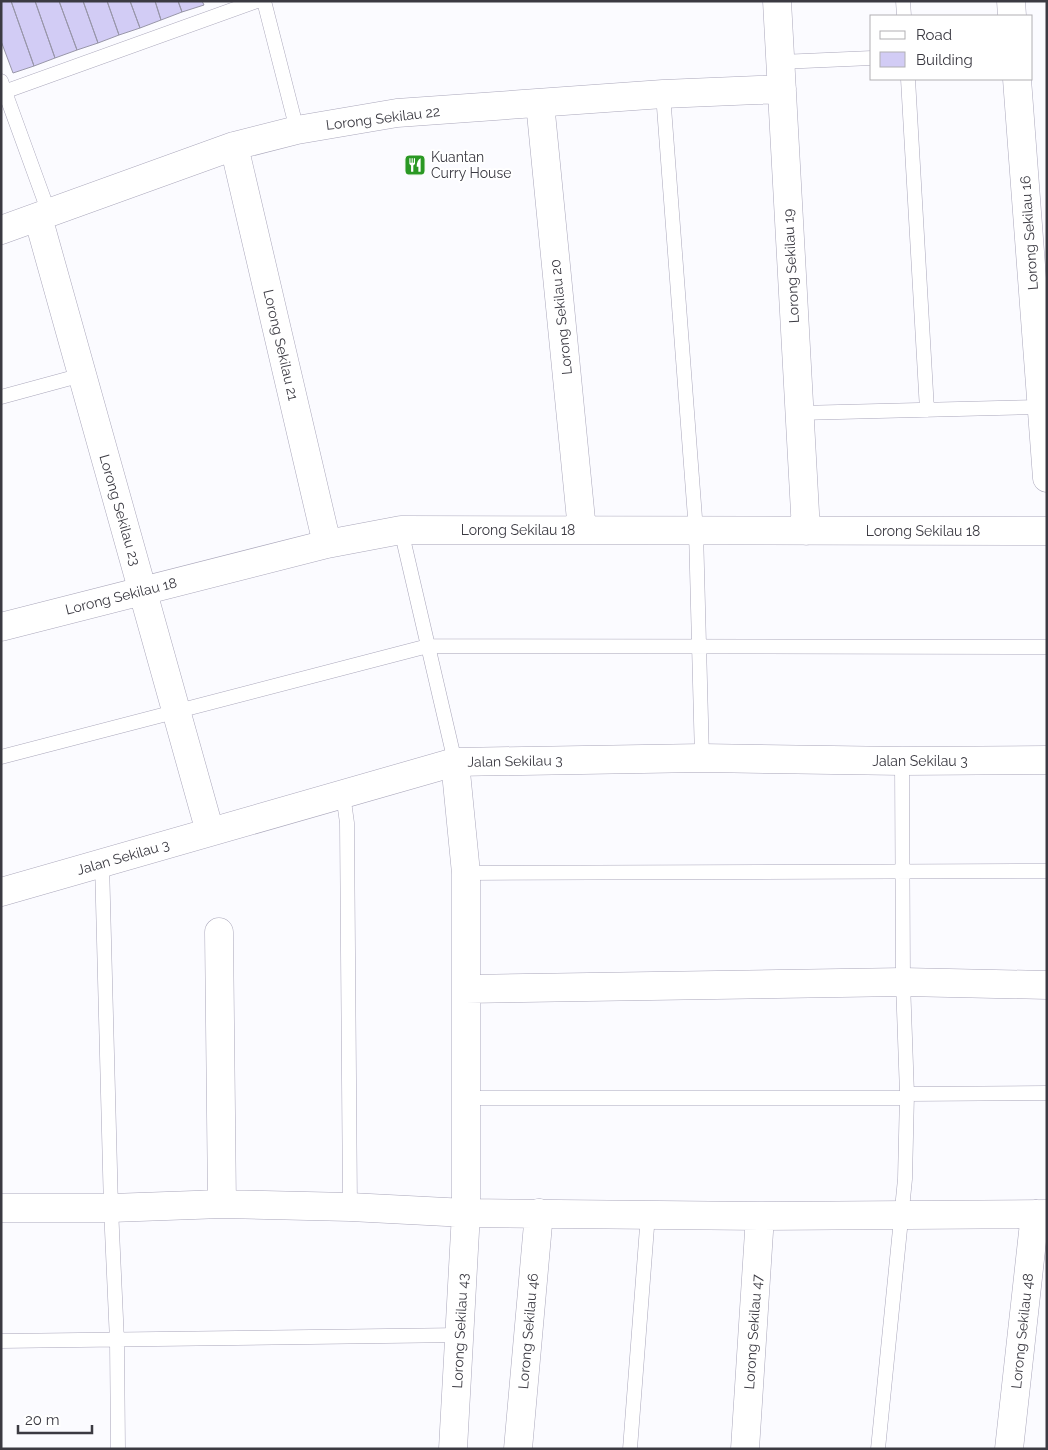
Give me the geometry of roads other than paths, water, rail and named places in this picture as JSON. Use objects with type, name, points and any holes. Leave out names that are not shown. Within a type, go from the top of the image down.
[{"type":"street","name":"Lorong Sekilau 19","points":[[777,1],[806,531]]},
{"type":"street","points":[[1011,1],[1012,15]]},
{"type":"street","name":"Lorong Sekilau 16","points":[[1017,80],[1040,291],[1041,408],[1047,478]]},
{"type":"street","name":"Lorong Sekilau 22","points":[[1,230],[234,146],[297,130],[397,113],[663,94],[782,90]]},
{"type":"street","name":"Lorong Sekilau 20","points":[[540,103],[582,530]]},
{"type":"street","name":"Lorong Sekilau 21","points":[[234,146],[327,544]]},
{"type":"street","name":"Lorong Sekilau 23","points":[[44,215],[82,375],[210,832]]},
{"type":"street","name":"Lorong Sekilau 18","points":[[1,627],[327,544],[401,530],[1047,531]]},
{"type":"street","name":"Jalan Sekilau 3","points":[[1,892],[455,762],[702,758],[902,761],[1047,760]]},
{"type":"street","name":"Lorong Sekilau 43","points":[[453,1449],[461,1335],[466,1213],[466,873],[455,762]]},
{"type":"street","points":[[219,932],[222,1204]]},
{"type":"street","points":[[466,989],[903,982],[1047,985]]},
{"type":"street","points":[[1,1208],[112,1208],[222,1204],[350,1207],[466,1213],[760,1216],[1041,1214]]},
{"type":"street","name":"Lorong Sekilau 46","points":[[518,1449],[539,1213]]},
{"type":"street","name":"Lorong Sekilau 48","points":[[1009,1449],[1041,1214]]},
{"type":"street","name":"Lorong Sekilau 47","points":[[746,1449],[760,1216]]},
{"type":"lane","points":[[44,215],[3,89],[257,1]]},
{"type":"lane","points":[[264,1],[297,130]]},
{"type":"lane","points":[[903,1],[904,15]]},
{"type":"lane","points":[[780,62],[870,58]]},
{"type":"lane","points":[[908,80],[927,410]]},
{"type":"lane","points":[[663,94],[696,531],[702,758]]},
{"type":"lane","points":[[1,397],[82,375]]},
{"type":"lane","points":[[799,413],[1041,408]]},
{"type":"lane","points":[[401,530],[455,762]]},
{"type":"lane","points":[[1,757],[428,646],[1047,647]]},
{"type":"lane","points":[[878,1449],[905,1179],[907,1096],[903,982],[902,761]]},
{"type":"lane","points":[[343,794],[347,823],[350,1207]]},
{"type":"lane","points":[[102,862],[112,1208],[118,1341],[118,1449]]},
{"type":"lane","points":[[466,873],[1047,871]]},
{"type":"lane","points":[[465,1098],[907,1096],[1047,1093]]},
{"type":"lane","points":[[630,1449],[648,1214]]},
{"type":"lane","points":[[1,1341],[118,1341],[461,1335]]},
{"type":"place","name":"Kuantan Curry House","points":[[415,165]]}]
